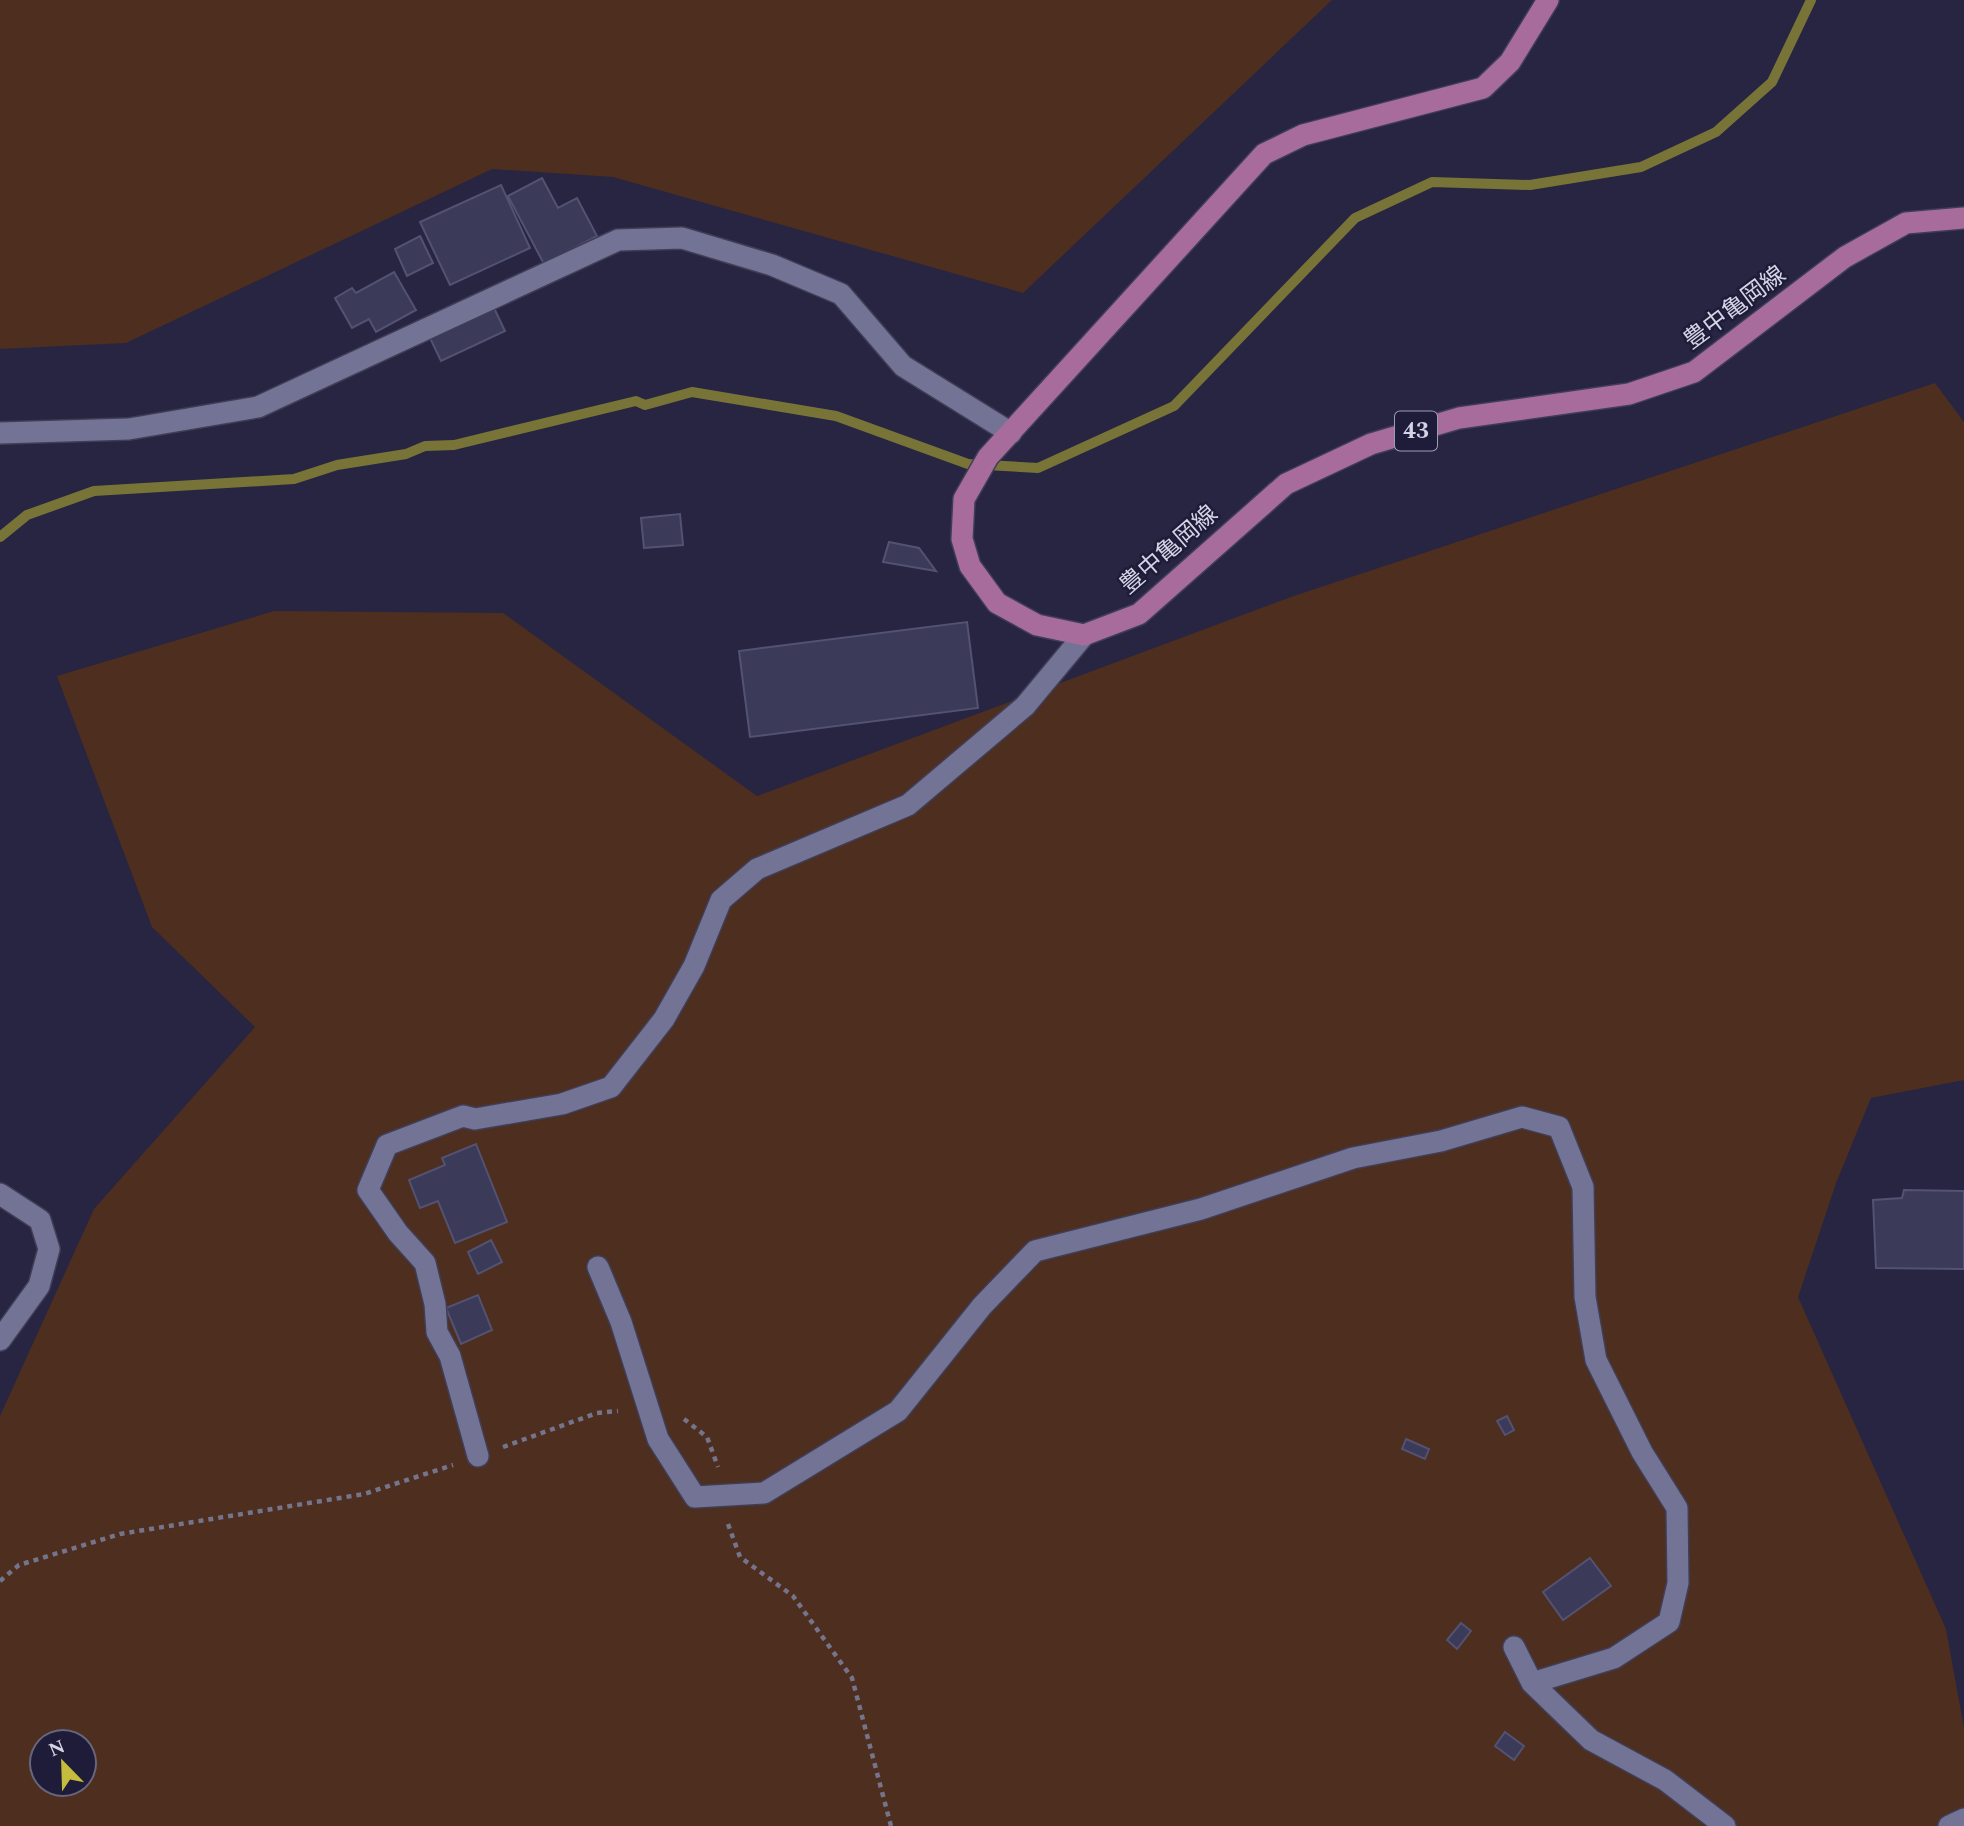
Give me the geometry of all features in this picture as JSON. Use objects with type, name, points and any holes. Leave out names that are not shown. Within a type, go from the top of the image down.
[{"type":"main road","points":[[1084,635],[1037,625],[997,603],[970,566],[962,539],[964,499],[988,457],[1264,155],[1303,135],[1483,88],[1510,62],[1548,0]]},
{"type":"main road","name":"豊中亀岡線","points":[[1084,635],[1139,614],[1286,484],[1371,444],[1459,418],[1629,394],[1694,372],[1845,257],[1906,223],[1964,218]]},
{"type":"street","points":[[0,433],[129,429],[258,407],[618,240],[682,238],[772,265],[841,295],[903,366],[1011,433]]},
{"type":"street","points":[[478,1456],[450,1356],[437,1332],[435,1304],[425,1263],[398,1233],[368,1190],[387,1145],[463,1116],[475,1119],[562,1104],[611,1087],[664,1019],[694,966],[721,900],[757,869],[908,805],[1026,706],[1084,635]]},
{"type":"street","points":[[598,1267],[621,1322],[658,1439],[695,1497],[764,1493],[898,1411],[982,1306],[1035,1251],[1202,1209],[1353,1158],[1441,1141],[1522,1117],[1559,1126],[1583,1187],[1585,1297],[1596,1360],[1642,1452],[1677,1508],[1678,1583],[1669,1622],[1614,1658],[1532,1683]]},
{"type":"street","points":[[0,1194],[40,1220],[49,1249],[39,1286],[0,1340]]},
{"type":"street","points":[[1514,1647],[1532,1683],[1591,1740],[1665,1780],[1726,1826]]},
{"type":"street","points":[[1949,1826],[1964,1819]]},
{"type":"path","points":[[0,1581],[19,1565],[120,1534],[364,1494],[597,1413],[629,1410]]},
{"type":"path","points":[[675,1413],[707,1437],[722,1479]]},
{"type":"path","points":[[727,1519],[740,1557],[793,1596],[852,1678],[891,1826]]},
{"type":"shaded area","points":[[0,0],[1332,0],[1023,293],[613,177],[492,169],[126,343],[0,349]]},
{"type":"shaded area","points":[[1935,383],[1964,422],[1964,1080],[1871,1098],[1836,1183],[1798,1297],[1946,1629],[1964,1728],[1964,1826],[0,1826],[0,1416],[94,1209],[255,1027],[152,927],[57,676],[274,611],[503,613],[757,796],[1291,597]]},
{"type":"building","points":[[542,178],[558,208],[577,198],[597,236],[544,264],[508,196]]},
{"type":"building","points":[[501,185],[530,248],[450,285],[420,222]]},
{"type":"building","points":[[420,236],[433,263],[407,276],[395,249]]},
{"type":"building","points":[[394,272],[416,310],[376,332],[369,319],[352,328],[335,298],[352,288],[356,293]]},
{"type":"building","points":[[494,308],[505,331],[441,361],[430,338]]},
{"type":"building","points":[[680,514],[683,545],[644,548],[641,518]]},
{"type":"building","points":[[889,542],[919,548],[936,571],[883,562]]},
{"type":"building","points":[[967,622],[978,708],[750,737],[739,651]]},
{"type":"building","points":[[476,1144],[507,1222],[455,1243],[438,1201],[420,1208],[409,1180],[445,1165],[442,1158]]},
{"type":"building","points":[[1904,1190],[1964,1191],[1964,1269],[1876,1268],[1873,1200],[1902,1198]]},
{"type":"building","points":[[491,1240],[502,1262],[478,1274],[468,1252]]},
{"type":"building","points":[[478,1295],[492,1330],[461,1344],[446,1308]]},
{"type":"building","points":[[1507,1416],[1514,1430],[1505,1435],[1497,1421]]},
{"type":"building","points":[[1406,1439],[1429,1449],[1425,1459],[1402,1449]]},
{"type":"building","points":[[1590,1558],[1611,1586],[1563,1620],[1543,1592]]},
{"type":"building","points":[[1461,1623],[1471,1631],[1457,1649],[1447,1640]]},
{"type":"building","points":[[1505,1732],[1524,1746],[1514,1760],[1495,1746]]},
{"type":"waterway","points":[[0,537],[27,515],[94,491],[294,479],[337,465],[406,454],[425,446],[454,445],[636,401],[645,405],[692,392],[836,416],[968,464],[1038,468],[1174,406],[1355,218],[1432,182],[1530,185],[1641,167],[1716,132],[1772,82],[1811,0]]}]
